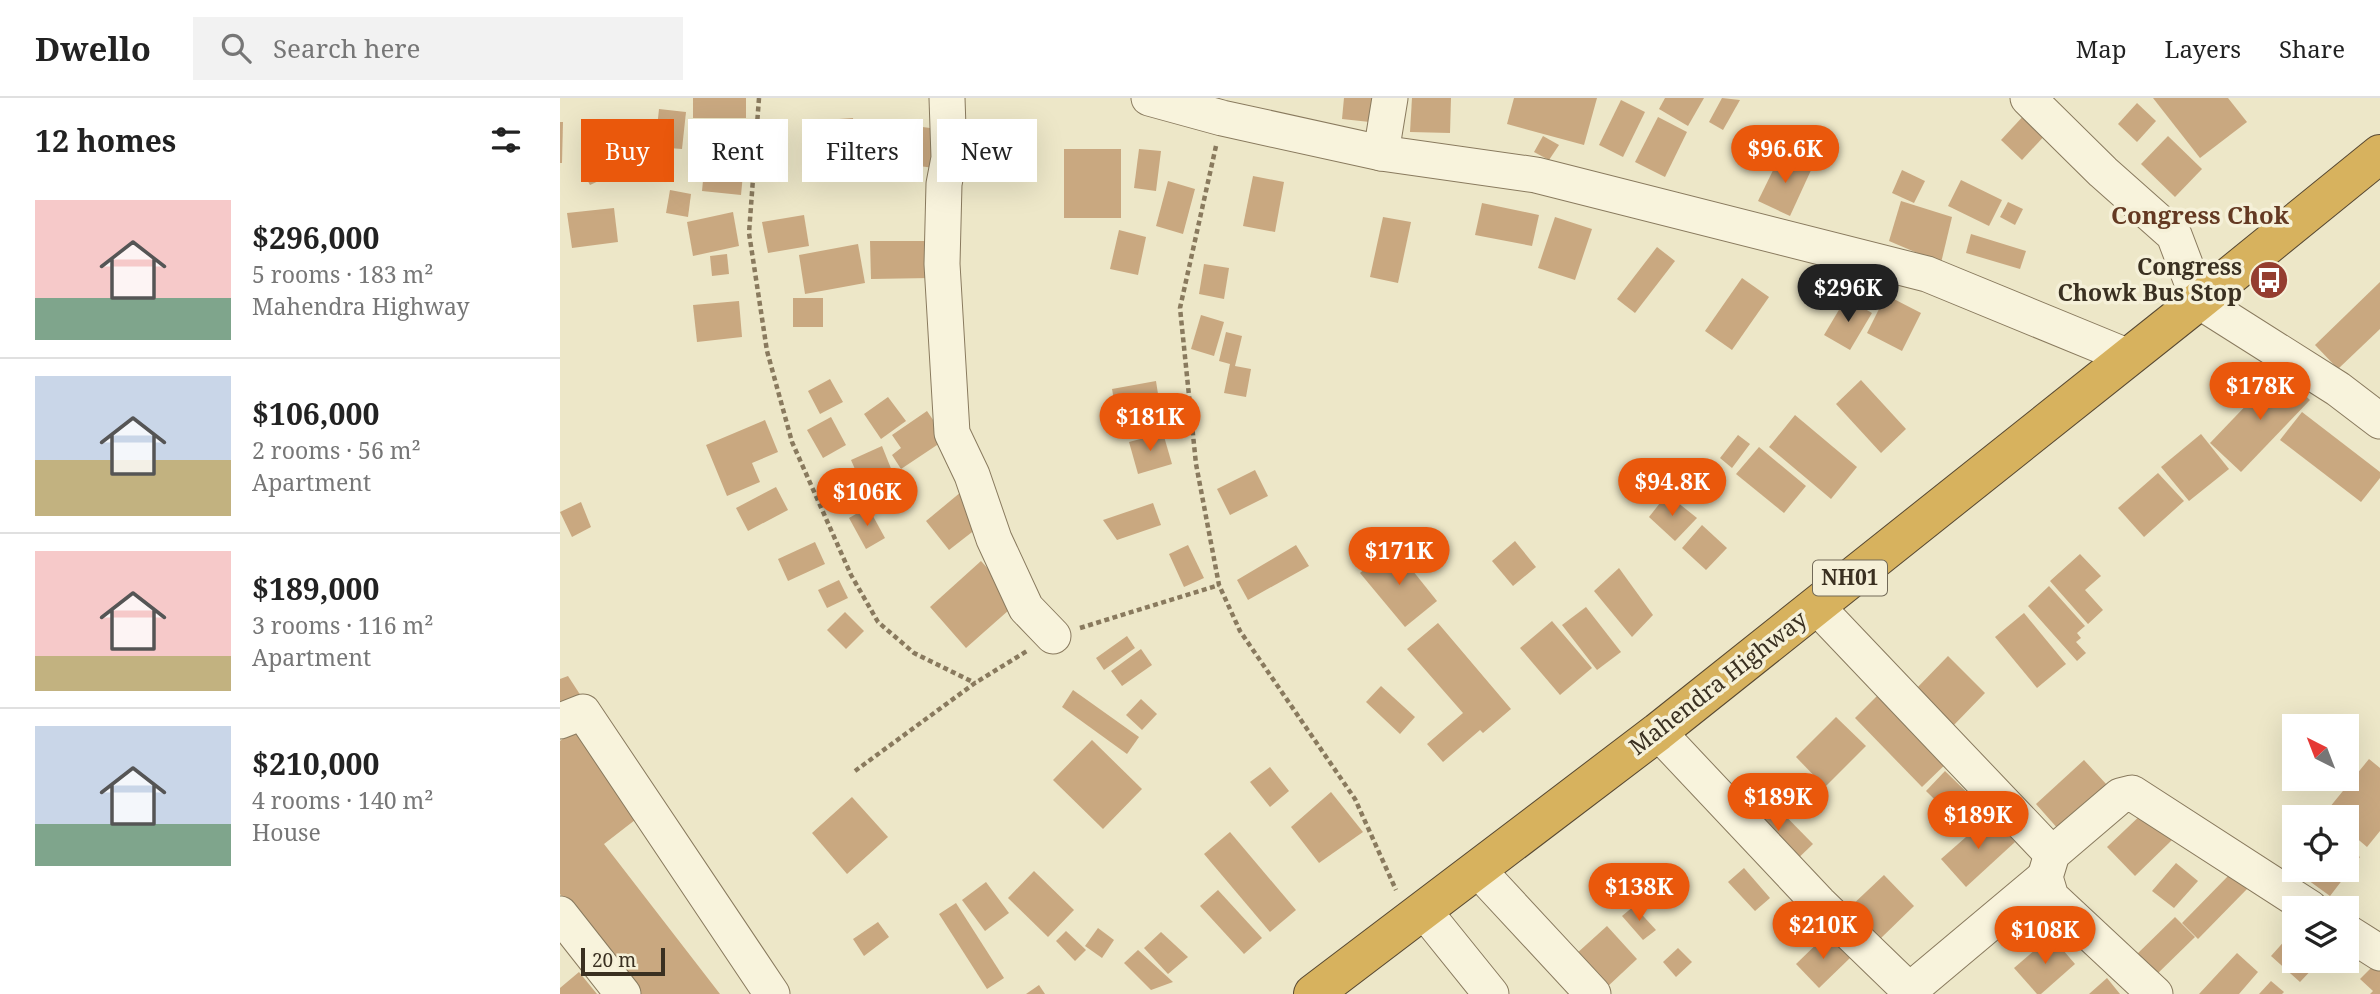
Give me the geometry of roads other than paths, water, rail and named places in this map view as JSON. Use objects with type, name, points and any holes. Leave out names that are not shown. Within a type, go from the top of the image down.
[{"type":"highway","name":"Mahendra Highway","points":[[1313,994],[1658,732],[2380,154]]},
{"type":"street","points":[[947,98],[949,158],[944,184],[942,264],[952,433],[972,475],[994,538],[1026,607],[1053,636]]},
{"type":"street","points":[[1149,98],[1223,108],[1381,153],[1536,175],[1927,274],[2129,357]]},
{"type":"street","points":[[1381,153],[1390,98]]},
{"type":"street","points":[[2028,98],[2174,235],[2199,301],[2338,389],[2380,421]]},
{"type":"street","points":[[1816,606],[2049,865],[2051,897],[2155,994]]},
{"type":"street","points":[[560,721],[583,712],[772,994]]},
{"type":"street","points":[[1658,732],[1819,903],[1911,992],[2120,796],[2132,793],[2291,896]]},
{"type":"street","points":[[1477,869],[1593,994]]},
{"type":"street","points":[[560,914],[623,994]]},
{"type":"street","points":[[1414,919],[1490,994]]},
{"type":"place","name":"Congress Chowk Bus Stop","points":[[2269,280]]},
{"type":"district","name":"Congress Chok","points":[[2200,216]]}]
